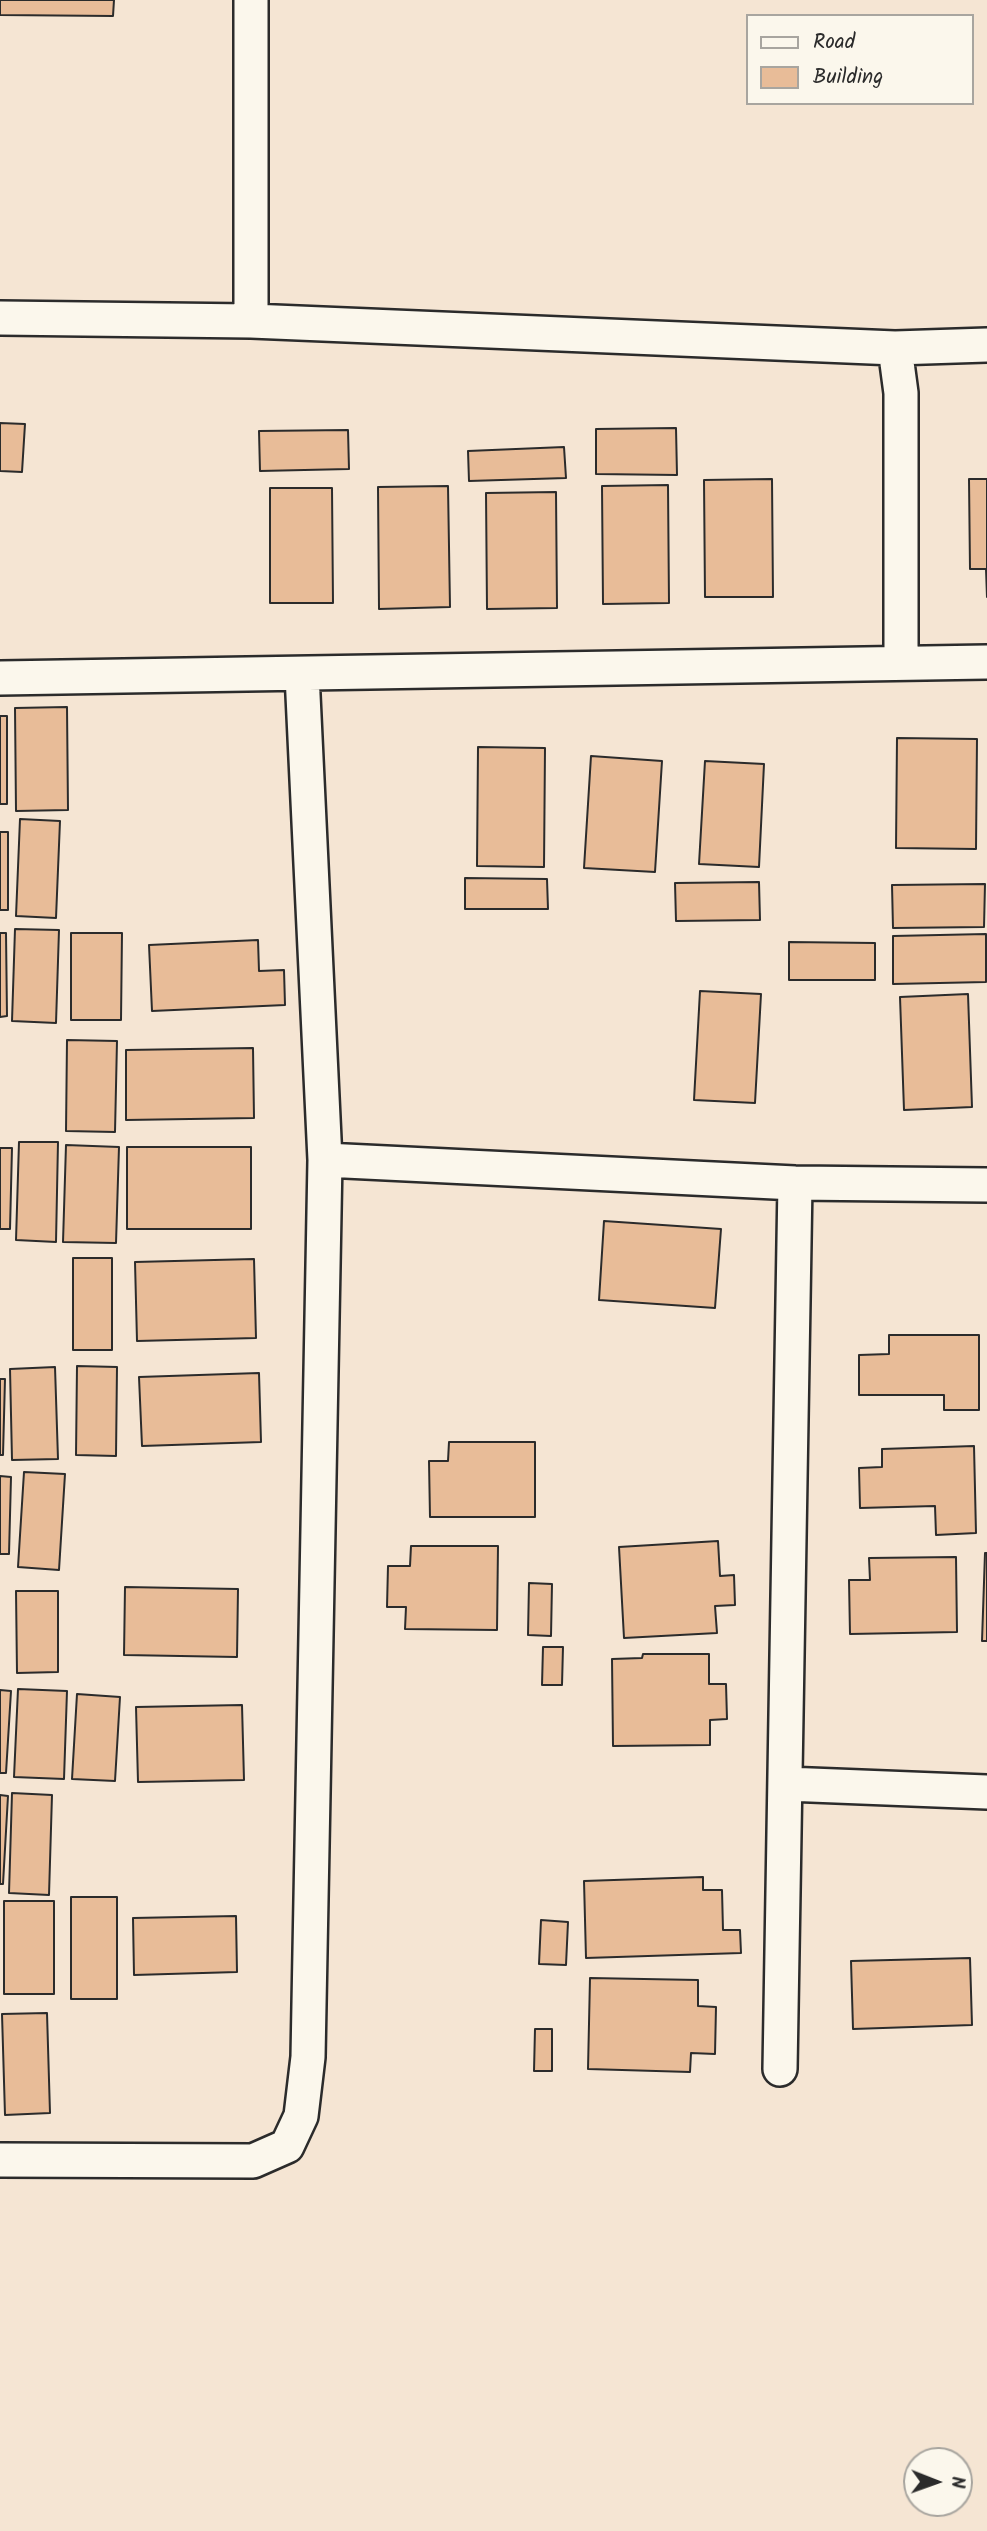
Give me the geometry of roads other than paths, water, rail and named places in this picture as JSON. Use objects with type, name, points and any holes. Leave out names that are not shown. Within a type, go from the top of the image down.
[{"type":"street","points":[[251,0],[251,321]]},
{"type":"street","points":[[0,318],[251,321],[895,348],[987,345]]},
{"type":"street","points":[[895,348],[901,393],[901,663]]},
{"type":"street","points":[[0,678],[987,662]]},
{"type":"street","points":[[0,2160],[253,2161],[287,2146],[301,2116],[308,2057],[325,1160],[302,674]]},
{"type":"street","points":[[325,1160],[795,1183],[987,1185]]},
{"type":"street","points":[[780,2069],[795,1183]]},
{"type":"street","points":[[786,1784],[987,1792]]}]
